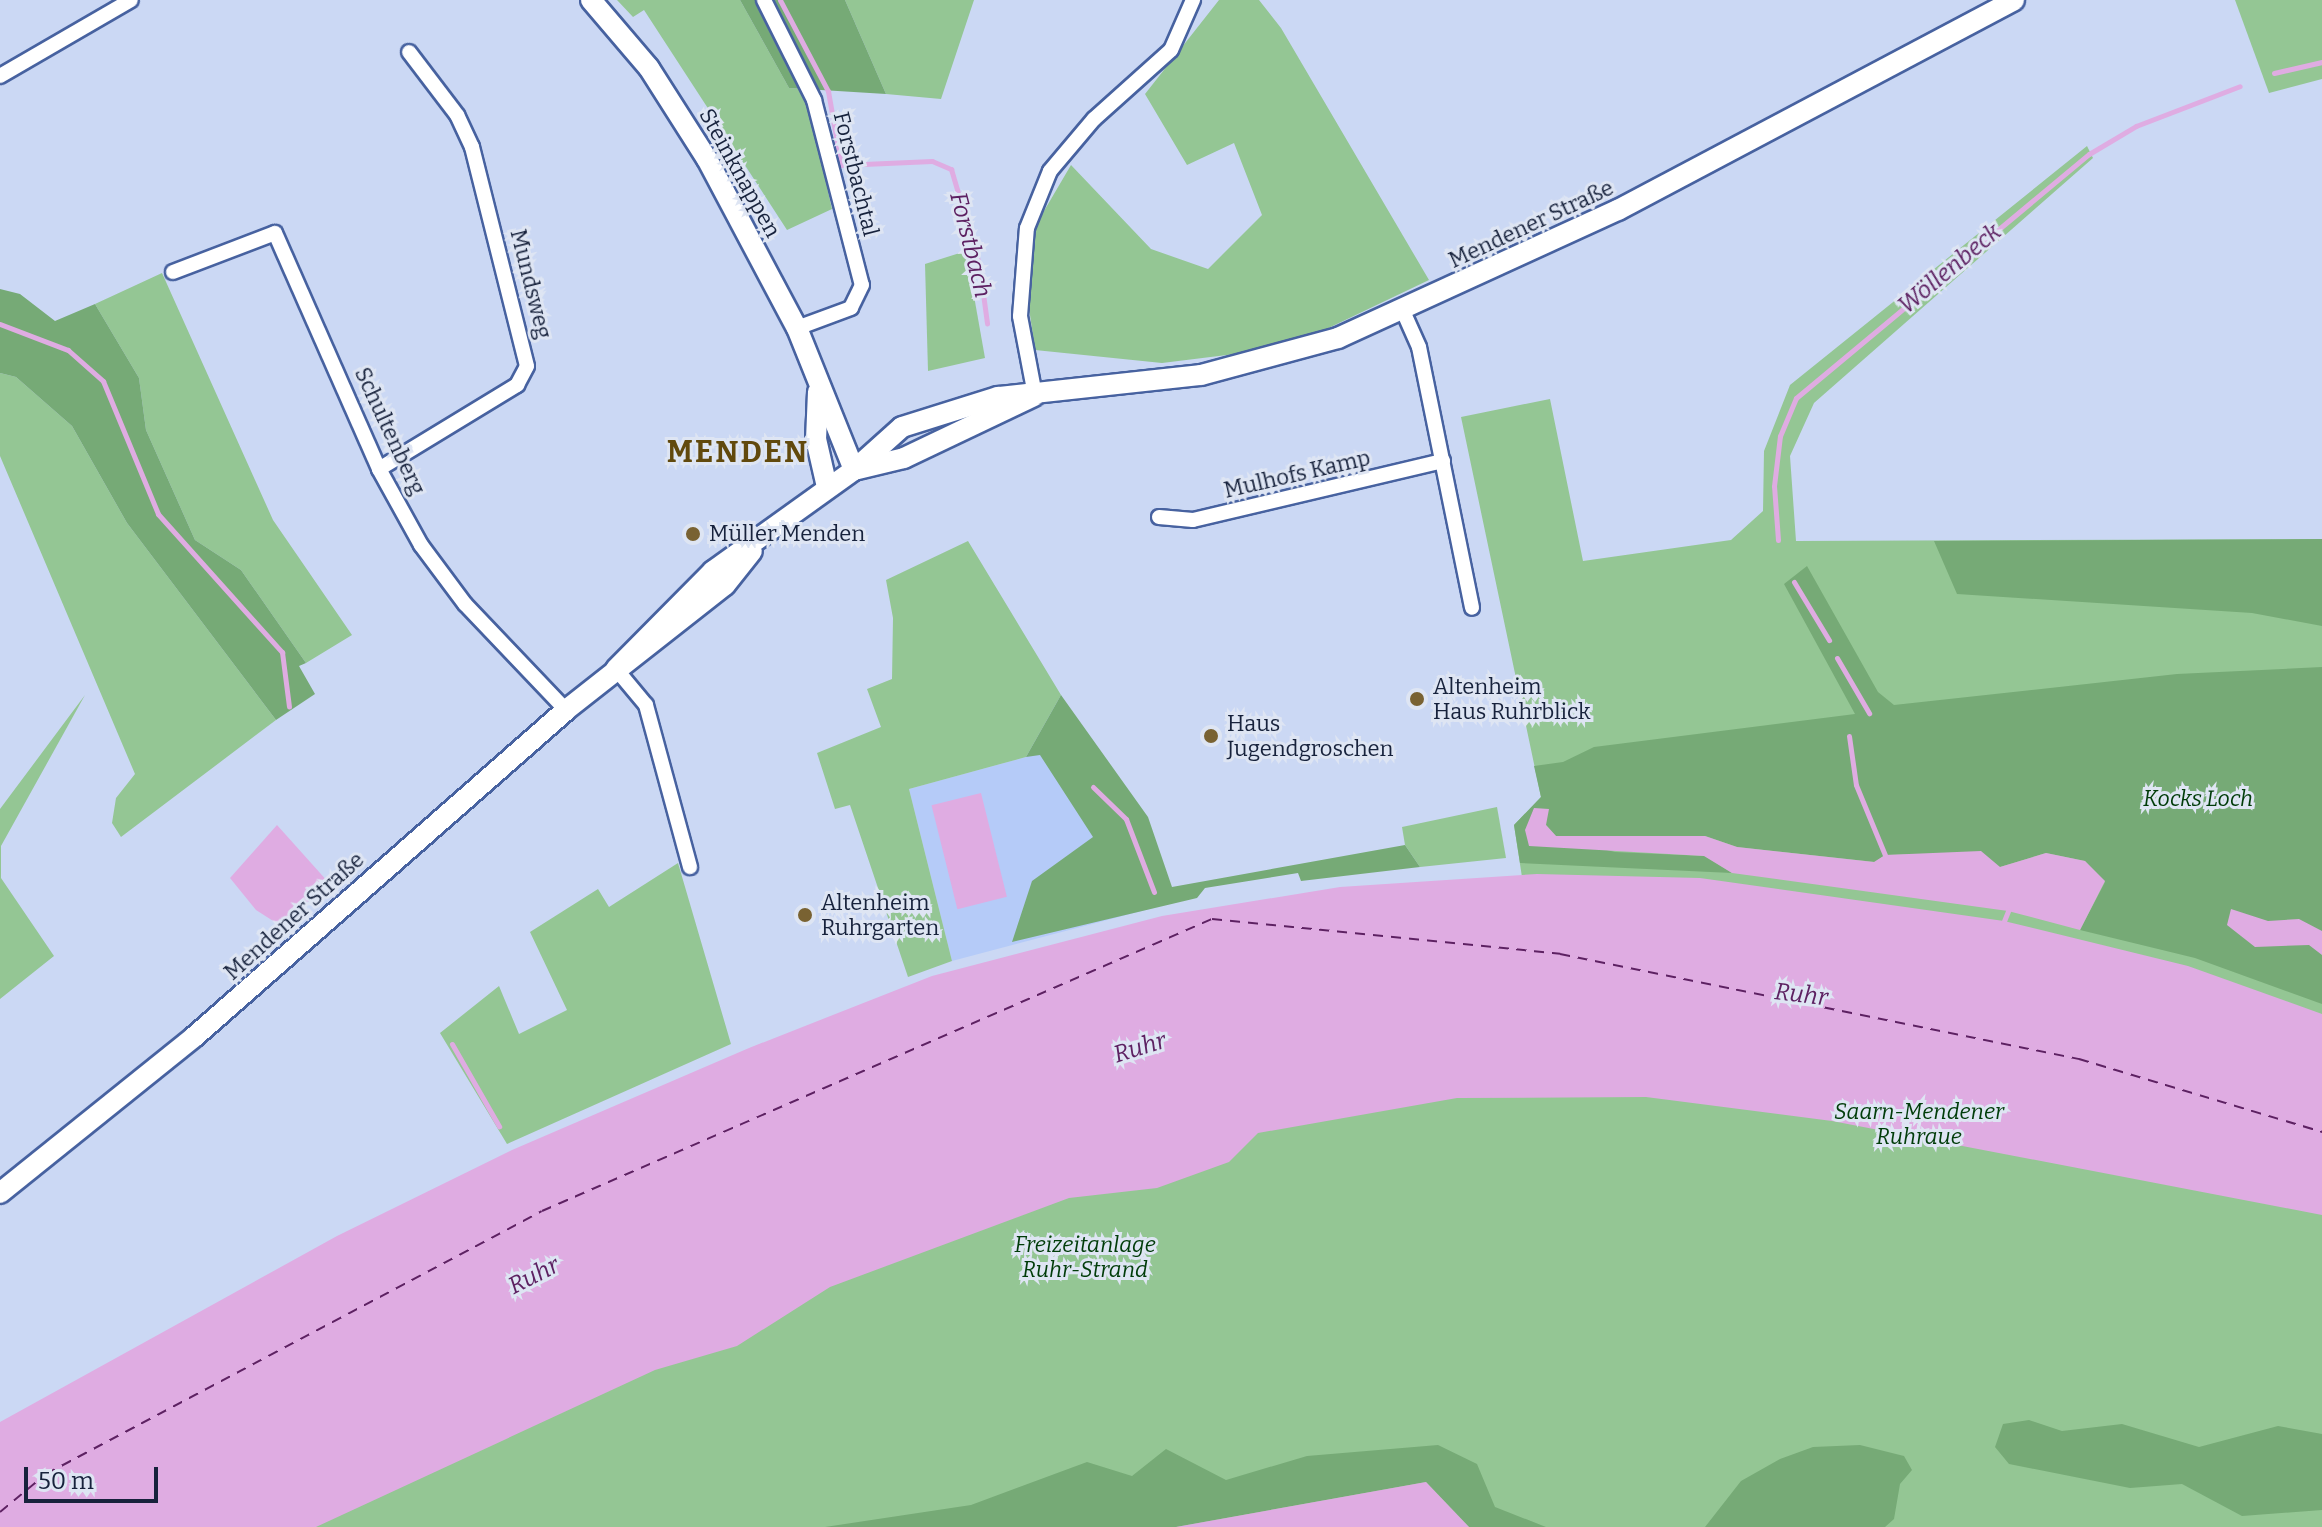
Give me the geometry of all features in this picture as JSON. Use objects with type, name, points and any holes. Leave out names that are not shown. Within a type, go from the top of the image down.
[{"type":"main road","name":"Steinknappen","points":[[591,0],[680,113],[797,328],[854,470]]},
{"type":"main road","name":"Mendener Straße","points":[[0,1193],[194,1037],[566,710],[725,585],[764,535],[854,470],[910,424],[998,397],[1035,395],[1266,360],[1403,311],[1821,107],[2014,0]]},
{"type":"main road","name":"Steinknappen","points":[[819,386],[816,439],[827,487]]},
{"type":"main road","name":"Mendener Straße","points":[[854,470],[904,458],[1003,416],[1035,395]]},
{"type":"street","points":[[0,76],[131,0]]},
{"type":"street","name":"Forstbachtal","points":[[764,0],[814,100],[862,285],[851,308],[797,328]]},
{"type":"street","points":[[1035,395],[1020,316],[1019,266],[1033,214],[1050,171],[1085,129],[1171,50],[1193,0]]},
{"type":"street","name":"Mundsweg","points":[[379,469],[517,385],[527,366],[472,147],[457,115],[409,52]]},
{"type":"street","name":"Schultenberg","points":[[173,272],[275,233],[379,469],[421,545],[465,604],[566,710]]},
{"type":"street","points":[[1403,311],[1419,347],[1472,608]]},
{"type":"street","name":"Mulhofs Kamp","points":[[1159,517],[1193,520],[1443,461]]},
{"type":"street","points":[[616,669],[646,705],[690,867]]},
{"type":"shaded area","points":[[1061,695],[1153,908],[952,961],[909,789],[1026,757]]},
{"type":"green space","points":[[617,0],[740,0],[789,88],[805,89],[832,209],[787,230],[644,10],[633,17]]},
{"type":"green space","points":[[740,0],[845,0],[886,94],[789,88]]},
{"type":"green space","points":[[845,0],[974,0],[941,99],[886,94]]},
{"type":"green space","points":[[1219,0],[1259,0],[1281,28],[1429,280],[1316,334],[1243,353],[1162,363],[1035,350],[1026,287],[1034,228],[1071,165],[1151,249],[1208,269],[1262,215],[1234,143],[1187,165],[1145,94]]},
{"type":"green space","points":[[2235,0],[2322,0],[2322,79],[2269,93]]},
{"type":"green space","name":"Saarn-Mendener Ruhraue","points":[[2087,146],[2093,158],[1814,403],[1790,456],[1796,541],[2322,539],[2322,1527],[62,1527],[1539,988],[1514,825],[1541,797],[1461,417],[1550,399],[1583,561],[1731,540],[1763,511],[1764,451],[1790,385]]},
{"type":"green space","points":[[966,251],[985,358],[928,371],[925,264]]},
{"type":"green space","points":[[162,273],[273,520],[352,635],[306,663],[241,570],[195,540],[146,430],[139,378],[95,304]]},
{"type":"green space","points":[[0,289],[20,294],[55,321],[95,304],[139,378],[146,430],[195,540],[241,570],[306,663],[299,666],[315,694],[276,720],[127,523],[72,426],[16,377],[0,373]]},
{"type":"green space","points":[[0,373],[16,377],[72,426],[127,523],[276,720],[121,837],[112,823],[116,798],[135,774],[0,456]]},
{"type":"green space","points":[[2322,539],[2322,626],[2252,613],[1957,594],[1934,541]]},
{"type":"green space","points":[[968,541],[1061,695],[1026,757],[909,789],[952,961],[908,977],[850,805],[835,809],[817,753],[881,727],[867,689],[892,679],[893,618],[886,580]]},
{"type":"green space","name":"Kocks Loch","points":[[1807,566],[1878,692],[1894,705],[2177,674],[2322,667],[2322,1004],[2195,958],[2080,930],[2105,882],[2085,861],[2046,853],[2000,867],[1923,854],[1885,855],[1875,862],[1737,847],[1705,836],[1556,836],[1546,825],[1525,830],[1615,852],[1705,856],[1732,873],[1520,863],[1514,825],[1541,797],[1534,766],[1563,762],[1594,747],[1855,714],[1784,584]]},
{"type":"green space","points":[[85,695],[1,846],[1,878],[54,956],[0,999],[0,809]]},
{"type":"green space","points":[[1061,695],[1148,817],[1172,887],[1405,845],[1420,867],[1301,881],[1298,873],[1205,888],[1197,898],[1012,942],[1032,881],[1093,837],[1040,755],[1026,757]]},
{"type":"green space","points":[[1497,807],[1506,858],[1420,867],[1405,845],[1402,827]]},
{"type":"green space","points":[[678,863],[731,1044],[507,1144],[440,1033],[499,986],[519,1034],[567,1010],[530,932],[598,889],[609,907]]},
{"type":"green space","points":[[2029,1420],[2062,1431],[2122,1424],[2199,1447],[2278,1426],[2322,1434],[2322,1510],[2242,1516],[2182,1484],[2130,1488],[2009,1464],[1995,1447],[2003,1424]]},
{"type":"green space","points":[[1438,1445],[1477,1464],[1495,1507],[1546,1527],[1469,1527],[1426,1482],[1176,1527],[825,1527],[971,1505],[1087,1462],[1132,1476],[1166,1449],[1226,1480],[1307,1456]]},
{"type":"green space","points":[[1860,1445],[1904,1456],[1912,1470],[1900,1484],[1894,1519],[1885,1527],[1705,1527],[1741,1481],[1780,1459],[1813,1447]]},
{"type":"water","points":[[981,793],[1007,897],[957,909],[932,805]]},
{"type":"water","points":[[1534,808],[1549,809],[1546,825],[1556,836],[1705,836],[1737,847],[1874,862],[1885,855],[1981,851],[2000,867],[2046,853],[2085,861],[2105,881],[2080,930],[2008,911],[1732,873],[1704,856],[1529,846],[1525,830]]},
{"type":"water","points":[[277,825],[329,883],[281,926],[256,910],[230,878]]},
{"type":"water","name":"Ruhr","points":[[1537,874],[1700,878],[2004,921],[2188,966],[2322,1014],[2322,1215],[1832,1121],[1646,1097],[1457,1098],[1258,1133],[1229,1162],[1157,1188],[1069,1198],[830,1287],[737,1346],[655,1370],[316,1527],[0,1527],[0,1422],[337,1236],[512,1150],[749,1048],[932,976],[1162,916],[1340,887]]},
{"type":"water","points":[[2231,909],[2268,921],[2299,919],[2322,931],[2322,955],[2309,945],[2255,947],[2227,925]]},
{"type":"water","points":[[1426,1482],[1469,1527],[1176,1527]]},
{"type":"waterway","name":"Forstbach","points":[[780,0],[828,91],[841,165],[932,161],[951,169],[979,264],[987,323]]},
{"type":"waterway","name":"Wöllenbeck","points":[[2274,73],[2322,62]]},
{"type":"waterway","name":"Wöllenbeck","points":[[1778,540],[1774,486],[1780,436],[1796,398],[2089,154],[2136,126],[2240,86]]},
{"type":"waterway","points":[[0,324],[68,350],[103,381],[158,514],[282,652],[289,707]]},
{"type":"waterway","name":"Wöllenbeck","points":[[1794,582],[1829,640]]},
{"type":"waterway","name":"Wöllenbeck","points":[[1837,658],[1869,713]]},
{"type":"waterway","name":"Wöllenbeck","points":[[1849,736],[1856,785],[1885,855]]},
{"type":"waterway","name":"Forstbach","points":[[1093,787],[1126,819],[1154,892]]},
{"type":"waterway","points":[[2004,921],[2008,911]]},
{"type":"waterway","points":[[452,1044],[499,1126]]},
{"type":"ferry route","points":[[0,1512],[46,1474],[542,1211],[1212,919],[1560,954],[2079,1059],[2322,1132]]},
{"type":"place","name":"Müller Menden","points":[[693,534]]},
{"type":"place","name":"Altenheim Haus Ruhrblick","points":[[1417,699]]},
{"type":"place","name":"Haus Jugendgroschen","points":[[1211,736]]},
{"type":"place","name":"Altenheim Ruhrgarten","points":[[805,915]]},
{"type":"district","name":"MENDEN","points":[[738,452]]},
{"type":"park label","name":"Freizeitanlage Ruhr-Strand","points":[[1085,1256]]}]
